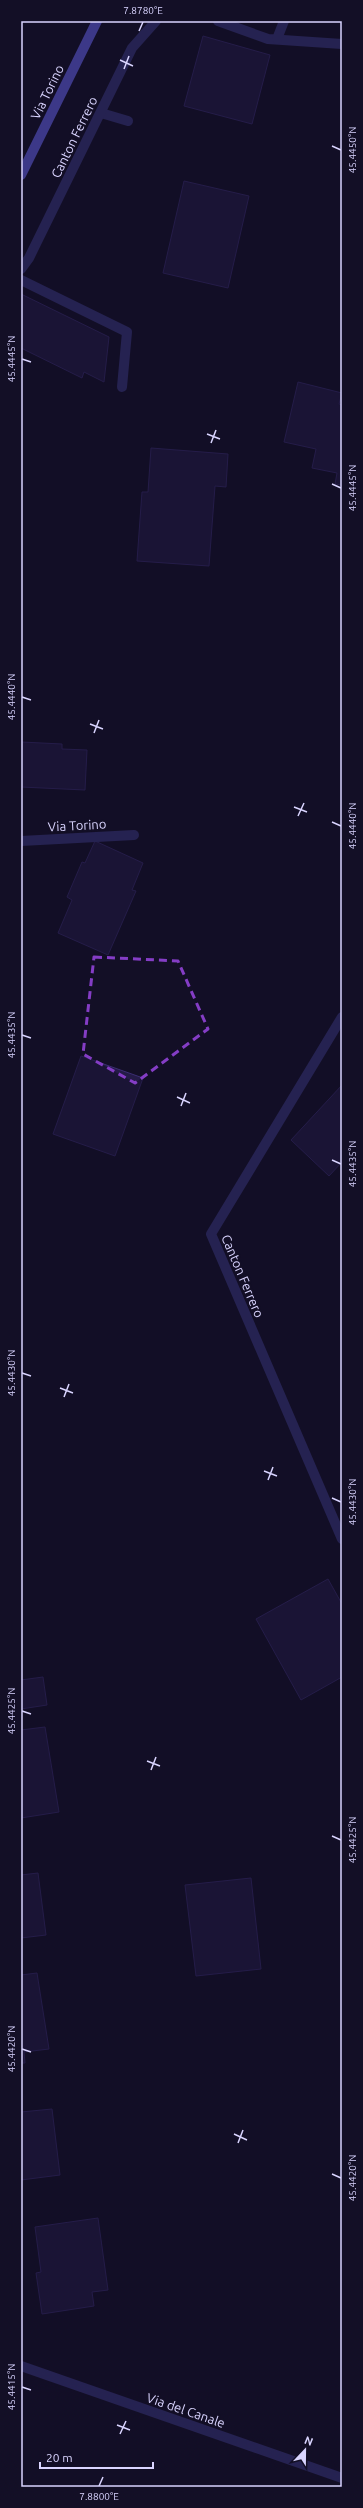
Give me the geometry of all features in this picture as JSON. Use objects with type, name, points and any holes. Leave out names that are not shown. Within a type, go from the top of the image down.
[{"type":"street","name":"Via Torino","points":[[21,175],[97,21]]},
{"type":"street","name":"Canton Ferrero","points":[[21,269],[29,258],[132,48],[156,21]]},
{"type":"street","points":[[218,21],[268,39],[342,44]]},
{"type":"street","points":[[277,39],[284,21]]},
{"type":"street","points":[[101,113],[128,121]]},
{"type":"street","points":[[21,280],[127,332],[122,387]]},
{"type":"street","name":"Via Torino","points":[[21,841],[134,835]]},
{"type":"street","name":"Canton Ferrero","points":[[342,1017],[211,1234],[342,1539]]},
{"type":"street","name":"Via del Canale","points":[[21,2366],[342,2478]]},
{"type":"highlighted area","points":[[94,957],[178,961],[208,1029],[135,1083],[83,1054]]},
{"type":"building","points":[[203,36],[270,55],[252,124],[184,106]]},
{"type":"building","points":[[184,181],[249,196],[228,288],[163,273]]},
{"type":"building","points":[[21,294],[109,337],[104,382],[84,372],[82,378],[21,348]]},
{"type":"building","points":[[298,382],[342,393],[339,404],[342,405],[342,485],[335,484],[337,473],[312,468],[316,449],[284,442]]},
{"type":"building","points":[[151,448],[228,454],[226,487],[215,486],[209,566],[137,561],[142,492],[148,492]]},
{"type":"building","points":[[21,742],[62,744],[62,749],[87,750],[85,790],[21,787]]},
{"type":"building","points":[[95,841],[143,863],[132,890],[136,891],[108,955],[58,933],[72,900],[67,897],[82,862],[85,863]]},
{"type":"building","points":[[81,1056],[143,1078],[115,1156],[53,1134]]},
{"type":"building","points":[[342,1085],[342,1162],[329,1176],[291,1140]]},
{"type":"building","points":[[328,1579],[342,1604],[342,1677],[301,1700],[256,1619]]},
{"type":"building","points":[[43,1677],[47,1705],[21,1709],[21,1680]]},
{"type":"building","points":[[45,1727],[59,1812],[21,1818],[21,1730]]},
{"type":"building","points":[[38,1873],[46,1935],[21,1938],[21,1875]]},
{"type":"building","points":[[251,1878],[261,1969],[196,1976],[185,1885]]},
{"type":"building","points":[[37,1973],[49,2049],[24,2052],[25,2063],[21,2063],[21,1975]]},
{"type":"building","points":[[52,2109],[60,2175],[21,2180],[21,2112]]},
{"type":"building","points":[[98,2218],[108,2290],[92,2292],[94,2306],[42,2314],[36,2273],[41,2272],[35,2227]]}]
